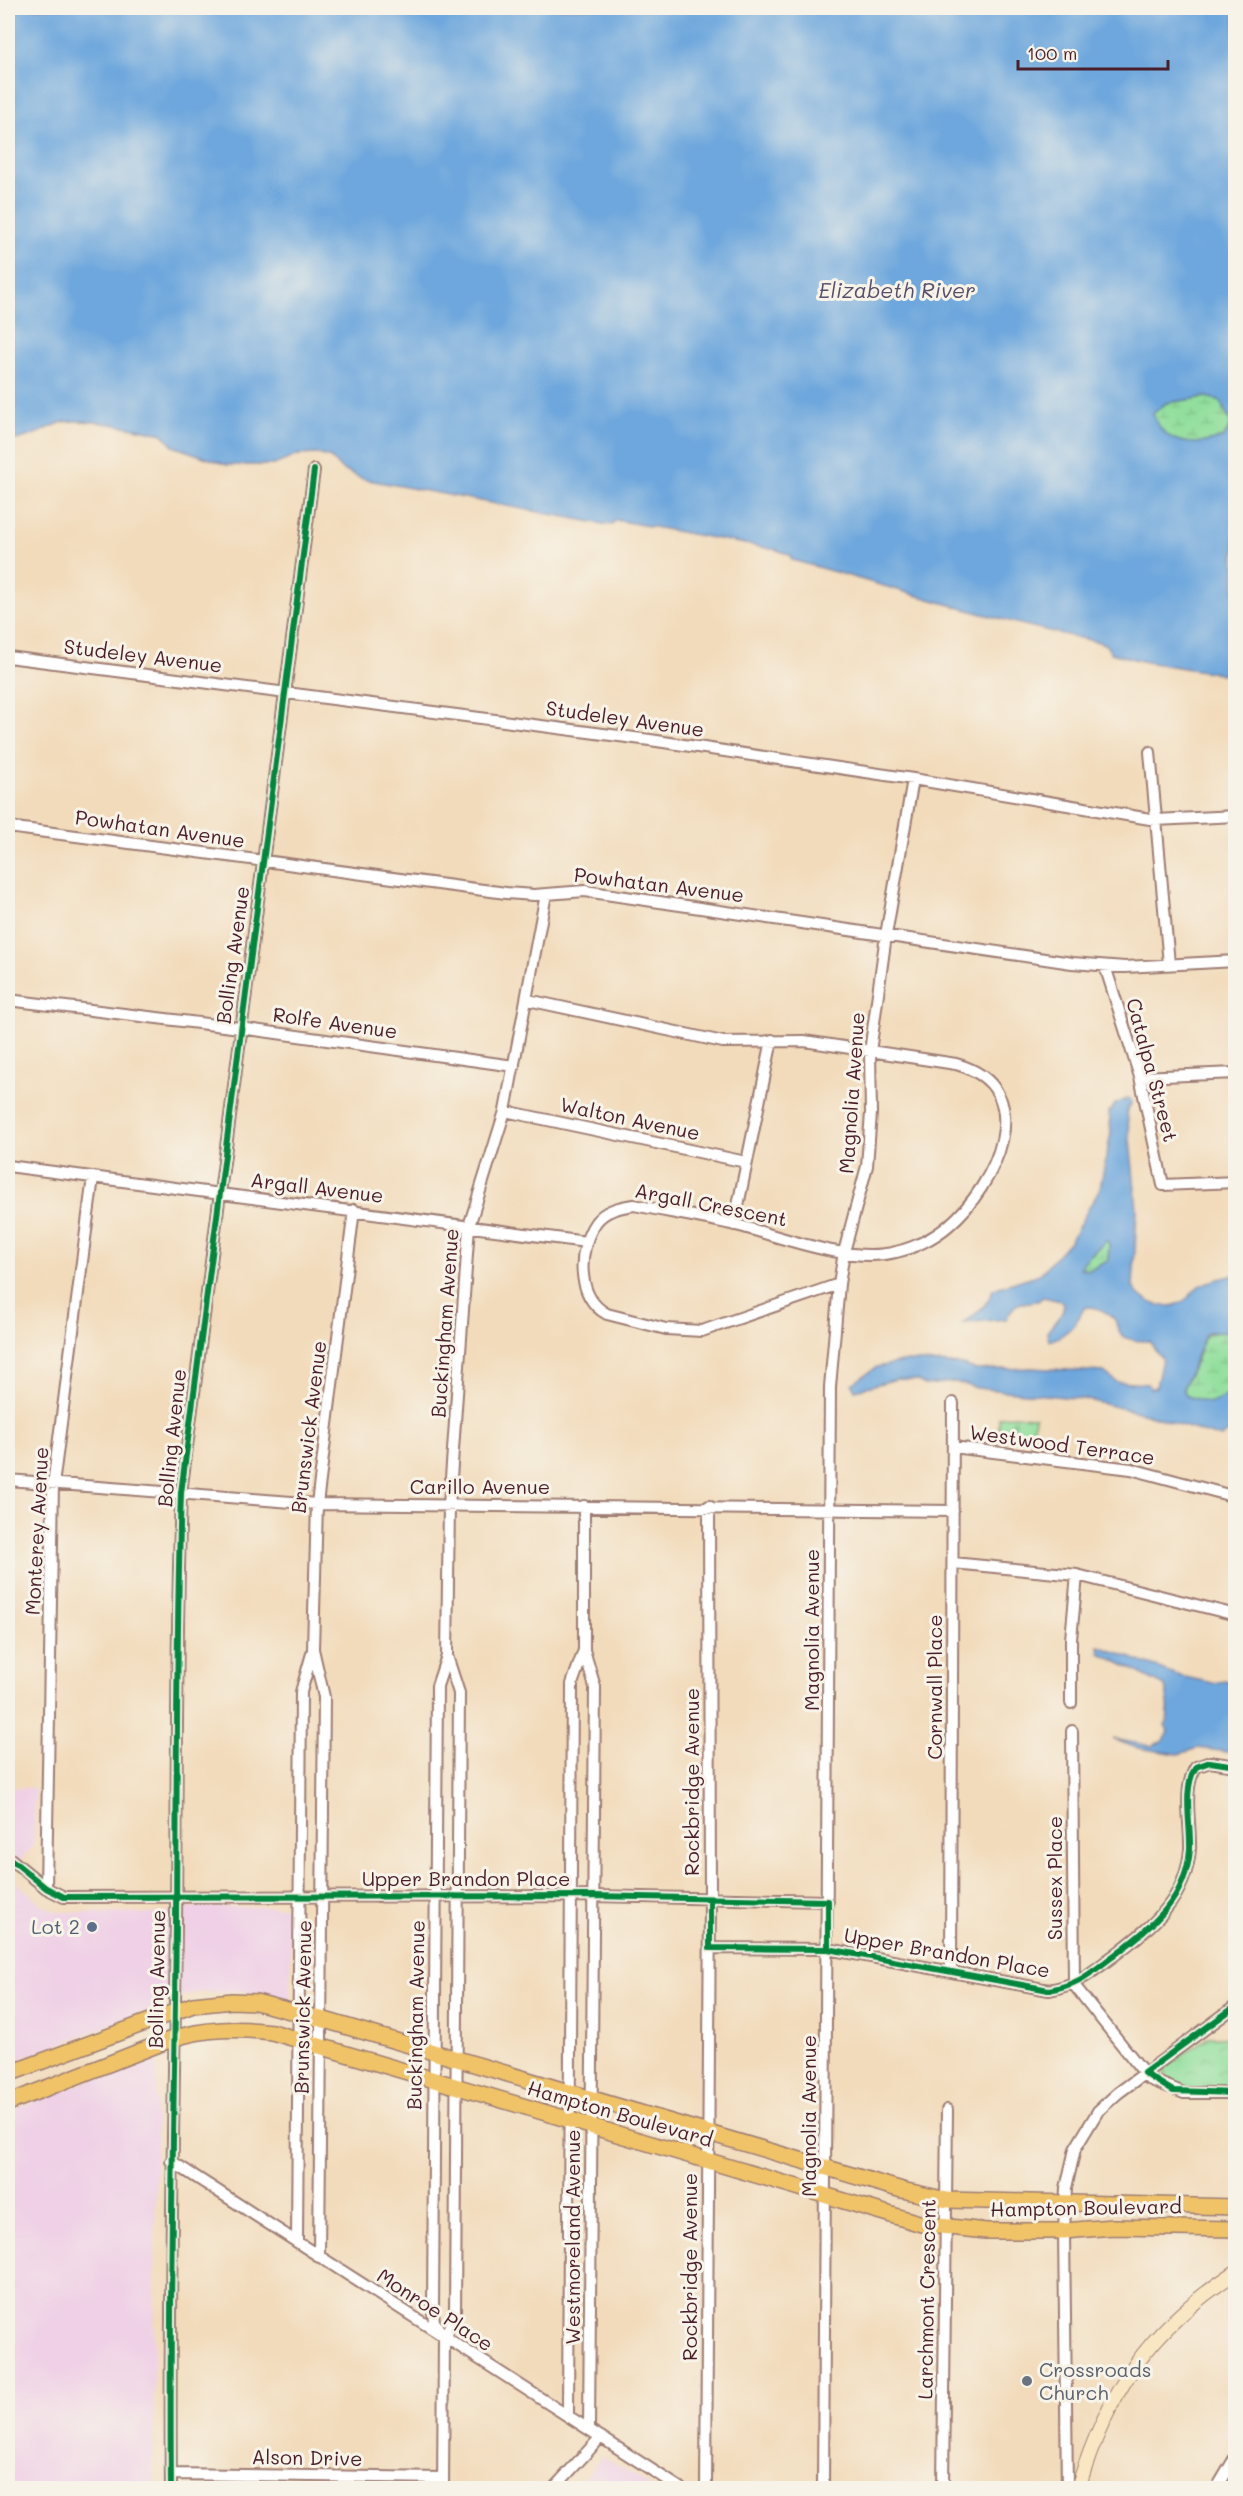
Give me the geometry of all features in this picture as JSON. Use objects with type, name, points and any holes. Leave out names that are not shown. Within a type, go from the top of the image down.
[{"type":"main road","name":"Hampton Boulevard","points":[[8,2074],[175,2010],[193,2005],[232,2001],[256,2002],[299,2012],[827,2168],[947,2200],[1066,2205],[1236,2207]]},
{"type":"main road","name":"Hampton Boulevard","points":[[8,2103],[172,2039],[197,2031],[238,2028],[272,2032],[921,2224],[986,2231],[1064,2231],[1113,2227],[1236,2229]]},
{"type":"main road","points":[[1078,2488],[1097,2432],[1129,2373],[1176,2317],[1236,2272]]},
{"type":"street","name":"Bolling Avenue","points":[[171,2488],[172,2039],[175,2010],[177,1600],[181,1493],[218,1193],[314,470]]},
{"type":"street","name":"Studeley Avenue","points":[[8,657],[639,739],[913,779],[1156,820],[1236,816]]},
{"type":"street","points":[[1150,752],[1168,964]]},
{"type":"street","name":"Magnolia Avenue","points":[[823,2488],[827,2196],[830,1387],[844,1252],[867,1166],[871,1113],[870,1052],[886,935],[913,779]]},
{"type":"street","name":"Powhatan Avenue","points":[[8,827],[506,893],[546,894],[585,891],[1105,966],[1236,961]]},
{"type":"street","name":"Buckingham Avenue","points":[[444,2338],[434,2321],[433,2312],[433,2080],[437,1686],[447,1656],[449,1506],[469,1226],[506,1111],[546,894]]},
{"type":"street","name":"Catalpa Street","points":[[1105,966],[1140,1077],[1162,1185],[1236,1182]]},
{"type":"street","name":"Rolfe Avenue","points":[[8,1000],[240,1028],[514,1066]]},
{"type":"street","points":[[528,1000],[723,1042],[804,1041],[870,1052]]},
{"type":"street","points":[[734,1225],[772,1040]]},
{"type":"street","name":"Argall Crescent","points":[[586,1242],[597,1221],[602,1217],[618,1207],[634,1205],[870,1256],[896,1253],[948,1227],[981,1190],[992,1171],[1004,1133],[1004,1114],[999,1097],[994,1087],[980,1073],[956,1064],[870,1052]]},
{"type":"street","points":[[1140,1077],[1236,1073]]},
{"type":"street","name":"Walton Avenue","points":[[506,1111],[746,1161]]},
{"type":"street","name":"Argall Avenue","points":[[8,1166],[586,1242]]},
{"type":"street","name":"Monterey Avenue","points":[[46,1888],[53,1485],[93,1177]]},
{"type":"street","name":"Brunswick Avenue","points":[[297,2241],[301,1692],[313,1649],[317,1504],[354,1210]]},
{"type":"street","points":[[586,1242],[583,1274],[592,1303],[607,1314],[675,1330],[702,1331],[839,1284]]},
{"type":"street","name":"Cornwall Place","points":[[951,1970],[953,1403]]},
{"type":"street","name":"Westwood Terrace","points":[[953,1447],[1131,1469],[1236,1497]]},
{"type":"street","name":"Carillo Avenue","points":[[8,1480],[317,1504],[709,1506],[953,1511]]},
{"type":"street","name":"Westmoreland Avenue","points":[[584,1506],[584,1650],[595,1687],[589,2429]]},
{"type":"street","name":"Rockbridge Avenue","points":[[706,2488],[710,1948],[709,1506]]},
{"type":"street","points":[[953,1563],[1077,1575],[1236,1615]]},
{"type":"street","points":[[1071,1703],[1071,1639],[1077,1575]]},
{"type":"street","name":"Brunswick Avenue","points":[[313,1649],[324,1697],[320,2257]]},
{"type":"street","name":"Westmoreland Avenue","points":[[568,2415],[572,1684],[584,1650]]},
{"type":"street","name":"Buckingham Avenue","points":[[443,2483],[444,2338],[455,2315],[459,1693],[447,1656]]},
{"type":"street","name":"Sussex Place","points":[[1072,1731],[1074,1985]]},
{"type":"street","name":"Upper Brandon Place","points":[[710,1948],[828,1949],[1049,1990],[1074,1985],[1156,1923],[1171,1904],[1187,1865],[1192,1773],[1196,1767],[1210,1762],[1236,1766]]},
{"type":"street","points":[[8,1857],[46,1888]]},
{"type":"street","name":"Upper Brandon Place","points":[[46,1888],[64,1897],[593,1896],[828,1901]]},
{"type":"street","points":[[1074,1985],[1144,2073],[1160,2085],[1184,2093],[1236,2093]]},
{"type":"street","points":[[1067,2488],[1064,2231],[1070,2168],[1083,2132],[1098,2111],[1144,2073],[1236,2006]]},
{"type":"street","name":"Larchmont Crescent","points":[[943,2488],[947,2110]]},
{"type":"street","name":"Monroe Place","points":[[171,2160],[680,2488]]},
{"type":"street","points":[[554,2488],[601,2437]]},
{"type":"street","points":[[1217,2488],[1236,2456]]},
{"type":"street","name":"Alson Drive","points":[[171,2474],[443,2483]]},
{"type":"shaded area","points":[[8,1788],[35,1788],[34,1845],[8,1874]]},
{"type":"shaded area","points":[[8,1875],[42,1905],[59,1912],[156,1914],[197,1907],[291,1907],[290,2000],[243,1991],[196,1993],[154,2004],[154,2008],[8,2064]]},
{"type":"shaded area","points":[[157,2054],[153,2488],[8,2488],[8,2112]]},
{"type":"shaded area","points":[[603,2456],[653,2488],[575,2488]]},
{"type":"green space","points":[[1206,397],[1219,400],[1232,424],[1224,437],[1202,442],[1182,442],[1165,433],[1152,414],[1166,403]]},
{"type":"green space","points":[[1106,1241],[1109,1243],[1108,1261],[1090,1270],[1080,1269],[1085,1260]]},
{"type":"green space","points":[[1231,1331],[1235,1333],[1235,1392],[1209,1404],[1187,1396],[1183,1389],[1205,1338],[1213,1333]]},
{"type":"green space","points":[[999,1417],[1035,1417],[1033,1434],[999,1433]]},
{"type":"green space","points":[[1209,2037],[1235,2037],[1235,2089],[1188,2089],[1165,2080],[1164,2068]]},
{"type":"water","name":"Elizabeth River","points":[[8,8],[1235,8],[1235,676],[1146,662],[1111,653],[1106,645],[1099,642],[983,614],[792,560],[790,555],[777,550],[616,520],[611,525],[603,524],[363,479],[341,469],[331,458],[318,454],[298,455],[274,465],[227,465],[173,446],[163,434],[81,421],[60,423],[28,437],[8,441]],"holes":[[[1206,397],[1219,400],[1232,424],[1224,437],[1213,440],[1182,442],[1165,433],[1153,414],[1166,403]]]},
{"type":"water","points":[[1129,1098],[1132,1102],[1127,1111],[1137,1209],[1133,1287],[1148,1301],[1169,1306],[1187,1299],[1203,1284],[1235,1275],[1235,1333],[1209,1332],[1205,1335],[1183,1389],[1187,1396],[1209,1403],[1235,1392],[1235,1425],[1221,1438],[1146,1414],[1083,1399],[977,1388],[955,1382],[925,1385],[916,1380],[897,1379],[855,1390],[852,1384],[877,1367],[908,1361],[964,1365],[976,1370],[1031,1368],[1104,1372],[1117,1382],[1148,1384],[1150,1388],[1156,1387],[1162,1359],[1149,1341],[1127,1338],[1120,1332],[1113,1317],[1096,1308],[1084,1308],[1070,1329],[1049,1341],[1047,1332],[1062,1313],[1064,1306],[1061,1301],[1043,1297],[1038,1301],[1016,1305],[1006,1319],[963,1323],[985,1304],[993,1289],[1040,1274],[1071,1240],[1100,1188],[1111,1133],[1109,1112],[1115,1104]],"holes":[[[1106,1241],[1109,1243],[1108,1261],[1090,1270],[1080,1269],[1085,1260]]]},
{"type":"water","points":[[1099,1646],[1180,1676],[1213,1683],[1225,1681],[1235,1685],[1235,1753],[1198,1748],[1179,1754],[1137,1748],[1113,1739],[1151,1746],[1164,1741],[1169,1732],[1165,1725],[1168,1701],[1165,1686],[1100,1653]]},
{"type":"cycle path","points":[[171,2488],[177,1654],[181,1493],[314,470]]},
{"type":"cycle path","points":[[710,1899],[710,1948],[828,1949],[1049,1990],[1060,1988],[1092,1972],[1143,1933],[1165,1910],[1175,1897],[1187,1867],[1190,1849],[1188,1796],[1189,1785],[1196,1767],[1210,1762],[1236,1766]]},
{"type":"cycle path","points":[[8,1857],[46,1888],[64,1897],[593,1896],[828,1901],[828,1949]]},
{"type":"cycle path","points":[[1236,2006],[1144,2073],[1173,2091],[1236,2093]]},
{"type":"place","name":"Lot 2","points":[[92,1927]]},
{"type":"place","name":"Crossroads Church","points":[[1027,2381]]}]
